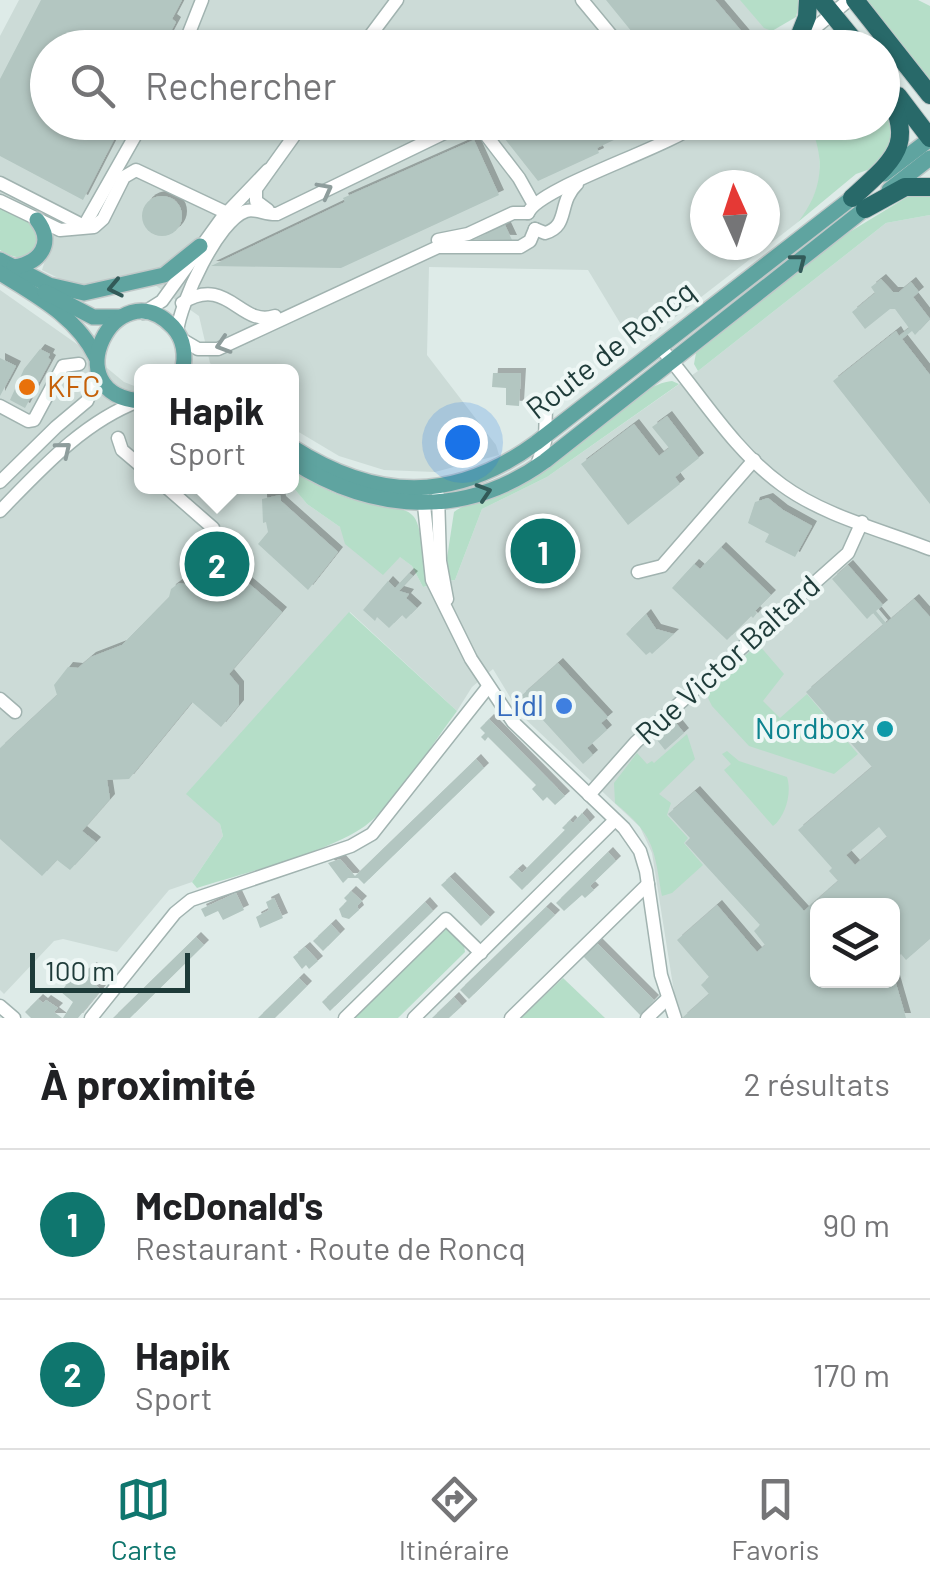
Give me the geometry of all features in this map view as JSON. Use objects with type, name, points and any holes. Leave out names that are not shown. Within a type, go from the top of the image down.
[{"type":"highway","points":[[801,30],[808,0]]},
{"type":"highway","points":[[852,0],[877,30]]},
{"type":"highway","points":[[827,6],[846,30]]},
{"type":"highway","points":[[900,58],[930,95]]},
{"type":"highway","points":[[900,101],[930,139]]},
{"type":"highway","points":[[859,203],[900,140]]},
{"type":"highway","points":[[859,203],[905,187],[930,186]]},
{"type":"main road","name":"Route de Roncq","points":[[299,465],[356,494],[431,495],[486,492],[535,468],[672,361],[930,139]]},
{"type":"main road","name":"Route de Roncq","points":[[299,451],[352,479],[431,495],[490,472],[546,436],[660,346],[859,203],[930,158]]},
{"type":"main road","points":[[4,266],[32,263],[43,253],[46,238],[37,220]]},
{"type":"main road","points":[[4,266],[62,290],[100,292],[164,275],[200,246]]},
{"type":"main road","points":[[4,266],[93,317],[106,320],[143,313],[164,320],[179,336],[185,364]]},
{"type":"main road","points":[[4,266],[86,337],[114,392],[134,399]]},
{"type":"main road","points":[[98,365],[104,333],[124,316]]},
{"type":"street","points":[[190,30],[202,0]]},
{"type":"street","points":[[375,30],[398,0]]},
{"type":"street","points":[[582,0],[607,30]]},
{"type":"street","points":[[807,30],[827,6],[852,0]]},
{"type":"street","points":[[134,140],[136,161],[160,179]]},
{"type":"street","points":[[0,200],[65,232],[84,226],[134,140]]},
{"type":"street","points":[[281,212],[269,210],[256,201],[256,189],[290,140]]},
{"type":"street","points":[[429,140],[281,212],[273,215],[252,210],[240,214],[204,261],[182,304],[179,336],[198,348],[218,349],[433,248],[520,247],[532,238],[535,230]]},
{"type":"street","points":[[490,140],[535,205]]},
{"type":"street","points":[[579,182],[568,194],[555,230],[535,230],[529,221],[535,205],[555,190],[664,140]]},
{"type":"street","points":[[143,313],[162,301],[226,213],[268,170]]},
{"type":"street","points":[[0,182],[84,226],[100,223],[130,172],[140,171],[226,213]]},
{"type":"street","points":[[182,304],[209,293],[268,319],[433,242],[462,236],[535,205],[556,203],[562,211]]},
{"type":"street","points":[[660,346],[754,460],[796,494],[930,549]]},
{"type":"street","points":[[0,406],[28,422],[34,420],[63,366],[80,364]]},
{"type":"street","points":[[0,482],[87,401],[98,365]]},
{"type":"street","points":[[0,511],[70,443],[134,403]]},
{"type":"street","points":[[535,468],[546,436],[546,406]]},
{"type":"street","points":[[118,438],[122,450],[134,461]]},
{"type":"street","points":[[638,572],[662,566],[754,460]]},
{"type":"street","points":[[174,494],[213,528]]},
{"type":"street","points":[[431,495],[432,580],[488,688],[513,722],[615,820],[640,851],[667,999],[675,1018]]},
{"type":"street","name":"Rue Victor Baltard","points":[[589,795],[636,742],[848,553],[862,522]]},
{"type":"street","points":[[91,1018],[185,904],[204,894],[350,846],[372,834],[488,688]]},
{"type":"street","points":[[0,699],[15,712]]},
{"type":"street","points":[[414,1018],[615,820]]},
{"type":"street","points":[[511,1018],[648,884]]},
{"type":"street","points":[[345,1018],[446,919],[481,954]]},
{"type":"street","points":[[647,1018],[667,999]]},
{"type":"street","points":[[0,1006],[14,1018]]},
{"type":"shaded area","points":[[19,0],[746,0],[772,30],[30,30],[30,140],[817,140],[819,144],[820,180],[809,209],[780,236],[780,170],[690,170],[690,260],[749,260],[647,339],[631,341],[588,270],[429,267],[427,355],[496,445],[499,455],[435,472],[384,470],[339,456],[299,432],[299,364],[211,364],[199,316],[142,276],[94,285],[70,284],[42,270],[53,235],[0,207],[0,36]]},
{"type":"shaded area","points":[[930,215],[930,1018],[682,1018],[677,1011],[652,853],[640,827],[521,715],[493,669],[472,687],[457,711],[350,612],[213,816],[223,836],[192,882],[169,890],[117,952],[63,939],[54,941],[4,994],[0,990],[0,290],[134,386],[134,494],[299,494],[340,527],[383,574],[399,556],[412,566],[423,587],[455,580],[482,509],[547,477],[698,371],[886,223]]},
{"type":"green space","points":[[740,0],[800,0],[796,17],[774,30],[764,28]]},
{"type":"green space","points":[[862,0],[918,0],[930,6],[930,85],[900,48],[900,30],[886,30]]},
{"type":"green space","points":[[815,140],[891,140],[889,155],[879,166],[856,174],[798,222],[817,186]]},
{"type":"green space","points":[[912,194],[930,195],[930,215],[886,223],[698,371],[694,364],[696,353],[843,236]]},
{"type":"green space","points":[[0,207],[33,226],[37,250],[18,257],[0,250]]},
{"type":"green space","points":[[672,381],[679,384],[547,477],[482,509],[455,580],[448,581],[454,512],[497,494],[635,396]]},
{"type":"green space","points":[[299,474],[344,497],[411,514],[419,531],[427,586],[423,587],[412,566],[400,557],[383,575],[345,544],[340,527],[299,494]]},
{"type":"green space","points":[[349,612],[457,711],[401,788],[365,826],[307,854],[197,888],[192,882],[223,836],[220,824],[186,794]]},
{"type":"green space","points":[[758,644],[784,674],[763,701],[780,718],[807,694],[858,754],[834,774],[749,746],[712,706],[708,698],[710,688]]},
{"type":"green space","points":[[687,734],[695,759],[659,794],[671,803],[667,815],[688,838],[684,843],[703,865],[672,893],[662,896],[650,843],[638,824],[615,803],[614,783],[637,753],[647,764],[654,763]]},
{"type":"green space","points":[[727,751],[739,761],[787,777],[787,803],[773,826],[724,770],[731,764],[722,754]]},
{"type":"green space","points":[[447,928],[464,945],[465,952],[398,1018],[354,1018]]},
{"type":"green space","points":[[563,978],[605,1018],[521,1018]]},
{"type":"building","points":[[41,0],[182,0],[172,19],[176,22],[172,30],[30,30],[30,140],[114,140],[83,200],[0,156],[0,79]]},
{"type":"building","points":[[606,0],[715,0],[740,30],[630,30]]},
{"type":"building","points":[[474,140],[499,195],[341,268],[211,266],[345,202],[343,198]]},
{"type":"building","points":[[506,140],[614,140],[597,148],[599,153],[538,181]]},
{"type":"building","points":[[162,196],[176,202],[182,216],[176,230],[162,236],[148,230],[142,216],[148,202]]},
{"type":"building","points":[[505,225],[512,240],[475,239]]},
{"type":"building","points":[[881,279],[893,292],[911,282],[919,292],[913,297],[930,319],[915,335],[912,331],[902,339],[930,375],[930,504],[833,381],[896,331],[899,336],[909,328],[895,309],[865,329],[852,312],[875,293],[871,287]]},
{"type":"building","name":"KFC","points":[[40,349],[50,354],[51,360],[25,408],[10,400],[24,369]]},
{"type":"building","points":[[0,358],[16,366],[0,396]]},
{"type":"building","points":[[493,373],[521,373],[519,406],[506,405],[506,388],[492,387]]},
{"type":"building","points":[[667,416],[699,458],[675,477],[680,484],[628,525],[581,464],[634,424],[659,456],[669,448],[652,427]]},
{"type":"building","points":[[280,495],[281,501],[338,552],[308,590],[258,544],[268,532],[266,522],[263,523],[262,499]]},
{"type":"building","points":[[768,498],[812,526],[795,557],[765,542],[769,534],[748,523],[755,502]]},
{"type":"building","points":[[535,526],[568,563],[551,576],[519,539]]},
{"type":"building","points":[[721,547],[771,595],[753,618],[727,640],[672,588],[694,564],[700,569]]},
{"type":"building","points":[[218,552],[227,559],[226,564],[282,612],[229,674],[239,686],[239,705],[221,727],[192,702],[129,779],[107,780],[110,799],[82,831],[96,842],[70,870],[57,860],[42,876],[0,839],[0,748],[57,695],[54,685],[68,667],[78,668],[91,657],[122,645],[169,597],[171,589],[185,584]]},
{"type":"building","points":[[848,565],[883,605],[876,611],[886,623],[914,599],[930,617],[930,939],[906,960],[900,955],[900,898],[819,898],[838,881],[829,871],[832,868],[798,830],[872,767],[806,692],[883,625],[873,613],[867,619],[832,579]],"holes":[[[879,827],[887,837],[855,865],[846,855]]]},
{"type":"building","points":[[409,573],[413,576],[399,591],[409,594],[406,598],[417,608],[406,619],[402,615],[389,628],[363,610],[388,581],[395,588]]},
{"type":"building","points":[[646,614],[656,629],[674,634],[646,655],[626,634]]},
{"type":"building","name":"Lidl","points":[[558,663],[608,717],[601,723],[607,730],[587,748],[593,755],[583,764],[521,696]]},
{"type":"building","points":[[489,719],[565,796],[555,805],[547,797],[543,801],[532,789],[536,785],[488,737],[485,741],[481,737],[485,733],[480,728]]},
{"type":"building","points":[[676,723],[684,733],[665,750],[657,740]]},
{"type":"building","points":[[476,759],[484,768],[364,884],[358,878],[348,878],[343,883],[328,863],[340,859],[355,876]]},
{"type":"building","points":[[695,791],[804,911],[810,906],[810,988],[897,988],[906,1018],[682,1018],[709,994],[701,985],[709,977],[677,940],[717,905],[757,952],[765,945],[754,931],[760,925],[685,843],[690,838],[668,814]]},
{"type":"building","points":[[582,813],[590,822],[522,890],[509,877],[518,869],[522,873],[565,830],[562,828],[570,820],[573,823]]},
{"type":"building","points":[[608,852],[616,861],[590,886],[594,890],[564,911],[556,903]]},
{"type":"building","points":[[450,877],[490,917],[481,926],[441,885]]},
{"type":"building","points":[[351,891],[362,901],[349,919],[342,917],[339,909]]},
{"type":"building","points":[[236,893],[244,910],[223,920],[218,911],[205,917],[201,909]]},
{"type":"building","points":[[274,898],[283,918],[260,928],[256,917],[269,910],[266,902]]},
{"type":"building","points":[[425,902],[433,911],[330,1011],[322,1002]]},
{"type":"building","points":[[546,907],[555,915],[469,999],[460,990]]},
{"type":"building","points":[[331,924],[340,934],[323,951],[313,941]]},
{"type":"building","points":[[196,937],[204,945],[130,1018],[113,1018]]},
{"type":"building","points":[[597,943],[654,1000],[640,1015],[583,956]]},
{"type":"building","points":[[305,947],[318,961],[309,969],[306,965],[302,969],[293,957]]},
{"type":"building","points":[[92,967],[96,974],[91,980],[101,990],[78,1018],[63,1018],[73,1002],[61,992],[66,985],[57,977],[62,971],[74,981]]},
{"type":"building","points":[[299,978],[307,986],[275,1018],[258,1018]]},
{"type":"building","points":[[454,997],[462,1006],[449,1018],[432,1018]]},
{"type":"building","points":[[38,999],[58,1008],[54,1012],[62,1018],[31,1018],[25,1012]]},
{"type":"place","name":"KFC","points":[[27,387]]},
{"type":"place","name":"McDonald's","points":[[543,551]]},
{"type":"place","name":"Hapik","points":[[217,564]]},
{"type":"place","name":"Lidl","points":[[564,706]]},
{"type":"place","name":"Nordbox","points":[[885,729]]}]
